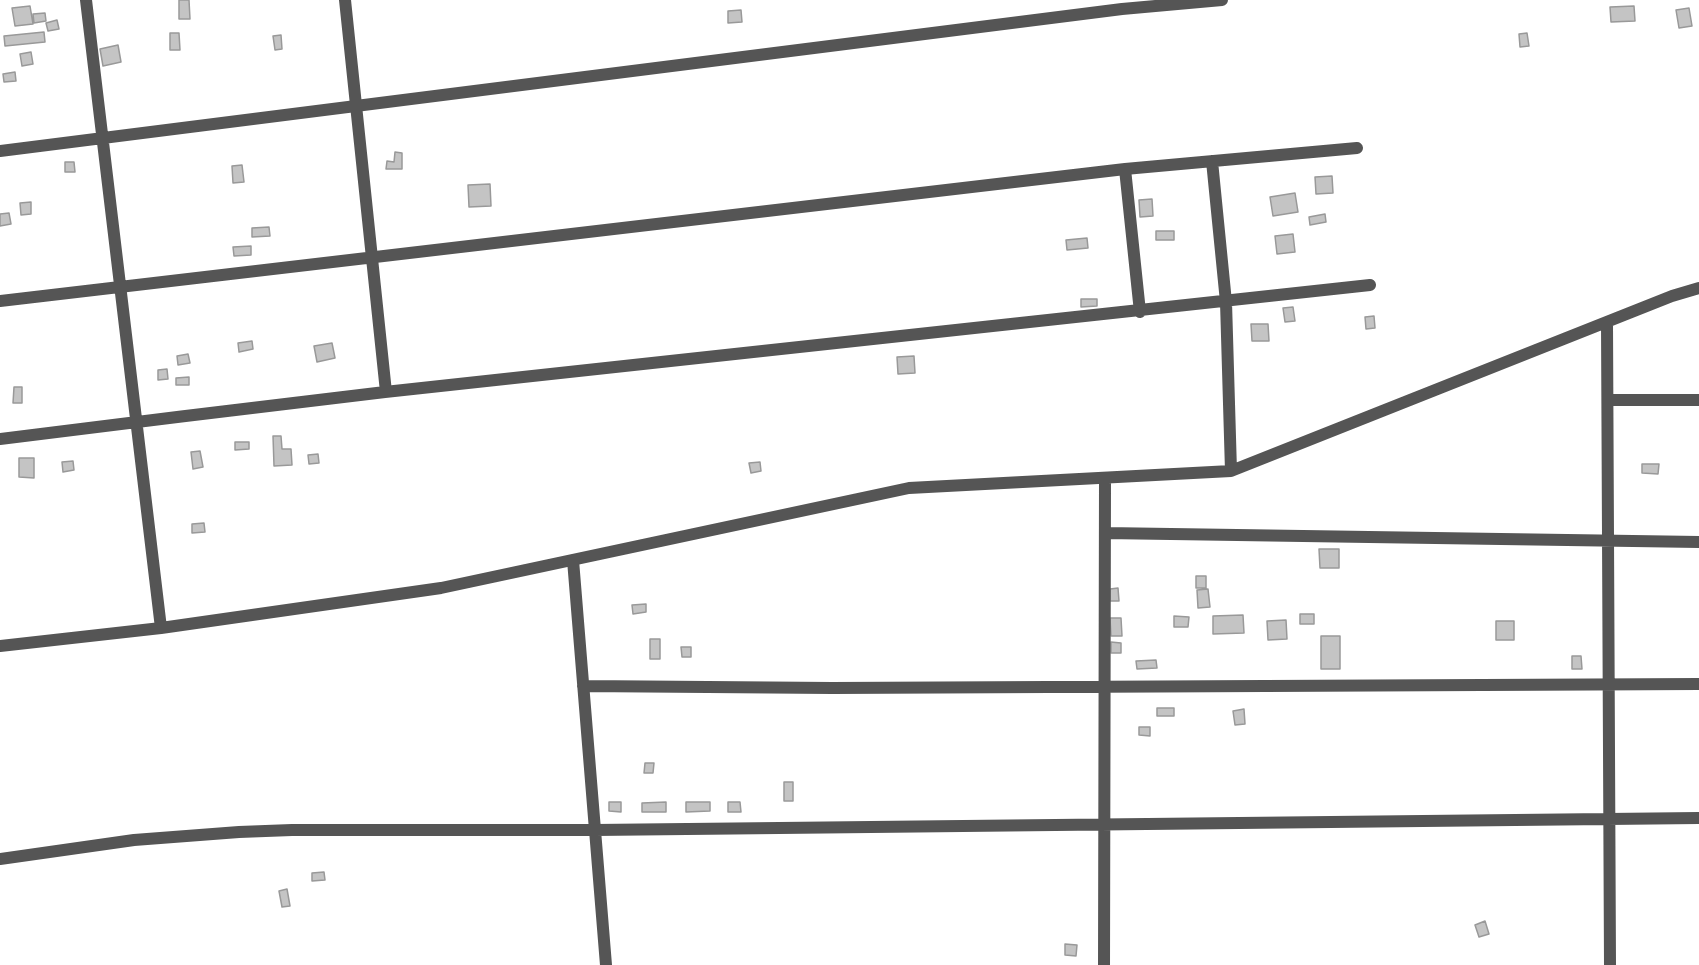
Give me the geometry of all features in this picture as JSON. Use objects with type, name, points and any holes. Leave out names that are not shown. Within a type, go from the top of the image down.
[{"type":"street","points":[[87,0],[161,628]]},
{"type":"street","points":[[345,0],[386,392]]},
{"type":"street","points":[[0,151],[1122,9],[1222,0]]},
{"type":"street","points":[[0,302],[1125,169],[1356,148]]},
{"type":"street","points":[[1212,161],[1226,302],[1231,471]]},
{"type":"street","points":[[1125,169],[1140,312]]},
{"type":"street","points":[[0,439],[386,392],[999,325],[1140,312],[1370,285]]},
{"type":"street","points":[[0,646],[161,628],[441,588],[909,488],[1231,471],[1672,296],[1699,288]]},
{"type":"street","points":[[1607,323],[1610,965]]},
{"type":"street","points":[[1608,400],[1699,400]]},
{"type":"street","points":[[1104,965],[1105,479]]},
{"type":"street","points":[[1105,533],[1699,542]]},
{"type":"street","points":[[573,560],[606,965]]},
{"type":"street","points":[[583,686],[1104,687],[1699,684]]},
{"type":"street","points":[[0,859],[134,840],[239,832],[344,829],[595,830],[1699,818]]},
{"type":"building","points":[[179,0],[189,0],[190,19],[179,19]]},
{"type":"building","points":[[30,6],[33,24],[15,26],[12,8]]},
{"type":"building","points":[[1634,6],[1635,21],[1611,22],[1610,7]]},
{"type":"building","points":[[1689,8],[1692,26],[1679,28],[1676,10]]},
{"type":"building","points":[[741,10],[742,22],[728,23],[728,11]]},
{"type":"building","points":[[45,13],[46,21],[34,23],[33,14]]},
{"type":"building","points":[[57,20],[59,29],[48,31],[46,23]]},
{"type":"building","points":[[44,32],[45,42],[5,46],[4,36]]},
{"type":"building","points":[[170,33],[179,33],[180,50],[170,50]]},
{"type":"building","points":[[1527,33],[1529,46],[1520,47],[1519,34]]},
{"type":"building","points":[[281,35],[282,49],[275,50],[273,36]]},
{"type":"building","points":[[118,45],[121,62],[103,66],[100,49]]},
{"type":"building","points":[[31,52],[33,64],[22,66],[20,54]]},
{"type":"building","points":[[15,72],[16,81],[4,82],[3,74]]},
{"type":"building","points":[[395,152],[402,153],[402,169],[386,169],[387,161],[394,162]]},
{"type":"building","points":[[65,162],[74,162],[75,172],[65,172]]},
{"type":"building","points":[[242,165],[244,182],[233,183],[232,166]]},
{"type":"building","points":[[1332,176],[1333,193],[1316,194],[1315,177]]},
{"type":"building","points":[[490,184],[491,206],[469,207],[468,185]]},
{"type":"building","points":[[1295,193],[1298,212],[1273,216],[1270,197]]},
{"type":"building","points":[[1152,199],[1153,216],[1140,217],[1139,200]]},
{"type":"building","points":[[31,202],[31,214],[21,215],[20,203]]},
{"type":"building","points":[[9,213],[11,224],[0,226],[0,214]]},
{"type":"building","points":[[1325,214],[1326,222],[1310,225],[1309,217]]},
{"type":"building","points":[[269,227],[270,236],[252,237],[252,228]]},
{"type":"building","points":[[1156,231],[1174,231],[1174,240],[1156,240]]},
{"type":"building","points":[[1293,234],[1295,252],[1277,254],[1275,236]]},
{"type":"building","points":[[1087,238],[1088,248],[1067,250],[1066,240]]},
{"type":"building","points":[[251,246],[251,255],[234,256],[233,247]]},
{"type":"building","points":[[1081,299],[1097,299],[1097,306],[1081,307]]},
{"type":"building","points":[[1293,307],[1295,321],[1285,322],[1283,308]]},
{"type":"building","points":[[1374,316],[1375,328],[1366,329],[1365,317]]},
{"type":"building","points":[[1251,324],[1268,324],[1269,341],[1252,341]]},
{"type":"building","points":[[252,341],[253,349],[239,352],[238,343]]},
{"type":"building","points":[[332,343],[335,358],[317,362],[314,346]]},
{"type":"building","points":[[188,354],[190,363],[178,365],[177,356]]},
{"type":"building","points":[[914,356],[915,373],[898,374],[897,357]]},
{"type":"building","points":[[167,369],[168,379],[158,380],[158,370]]},
{"type":"building","points":[[189,377],[189,385],[176,385],[176,378]]},
{"type":"building","points":[[14,387],[22,387],[22,403],[13,403]]},
{"type":"building","points":[[273,436],[281,436],[282,449],[291,449],[292,465],[274,466]]},
{"type":"building","points":[[235,442],[249,442],[249,449],[235,450]]},
{"type":"building","points":[[200,451],[203,467],[193,469],[191,452]]},
{"type":"building","points":[[318,454],[319,463],[309,464],[308,455]]},
{"type":"building","points":[[19,458],[34,458],[34,478],[19,477]]},
{"type":"building","points":[[73,461],[74,470],[63,472],[62,462]]},
{"type":"building","points":[[760,462],[761,471],[751,473],[749,463]]},
{"type":"building","points":[[1642,464],[1659,464],[1658,474],[1642,473]]},
{"type":"building","points":[[204,523],[205,532],[192,533],[192,524]]},
{"type":"building","points":[[1319,549],[1339,549],[1339,568],[1320,568]]},
{"type":"building","points":[[1196,576],[1206,576],[1206,588],[1196,588]]},
{"type":"building","points":[[1118,588],[1119,601],[1110,601],[1110,589]]},
{"type":"building","points":[[1208,589],[1210,607],[1198,608],[1197,590]]},
{"type":"building","points":[[646,604],[646,612],[633,614],[632,605]]},
{"type":"building","points":[[1300,614],[1314,614],[1314,624],[1300,624]]},
{"type":"building","points":[[1243,615],[1244,633],[1213,634],[1213,616]]},
{"type":"building","points":[[1174,616],[1189,617],[1188,627],[1174,627]]},
{"type":"building","points":[[1110,618],[1121,618],[1122,636],[1111,636]]},
{"type":"building","points":[[1286,620],[1287,639],[1268,640],[1267,621]]},
{"type":"building","points":[[1496,621],[1514,621],[1514,640],[1496,640]]},
{"type":"building","points":[[1321,636],[1340,636],[1340,669],[1321,669]]},
{"type":"building","points":[[650,639],[660,639],[660,659],[650,659]]},
{"type":"building","points":[[1111,642],[1121,643],[1121,653],[1111,653]]},
{"type":"building","points":[[681,647],[691,647],[691,657],[682,657]]},
{"type":"building","points":[[1572,656],[1581,656],[1582,669],[1572,669]]},
{"type":"building","points":[[1156,660],[1157,668],[1137,669],[1136,661]]},
{"type":"building","points":[[1157,708],[1174,708],[1174,716],[1157,716]]},
{"type":"building","points":[[1244,709],[1245,724],[1235,725],[1233,711]]},
{"type":"building","points":[[1139,727],[1150,727],[1150,736],[1139,735]]},
{"type":"building","points":[[645,763],[654,763],[653,773],[644,773]]},
{"type":"building","points":[[784,782],[793,782],[793,801],[784,801]]},
{"type":"building","points":[[609,802],[621,802],[621,812],[609,811]]},
{"type":"building","points":[[666,802],[666,812],[642,812],[642,803]]},
{"type":"building","points":[[686,802],[710,802],[710,811],[686,812]]},
{"type":"building","points":[[728,802],[740,802],[741,812],[728,812]]},
{"type":"building","points":[[324,872],[325,880],[312,881],[312,873]]},
{"type":"building","points":[[287,889],[290,906],[282,907],[279,891]]},
{"type":"building","points":[[1485,921],[1489,934],[1479,937],[1475,925]]},
{"type":"building","points":[[1065,944],[1077,945],[1076,956],[1065,955]]}]
